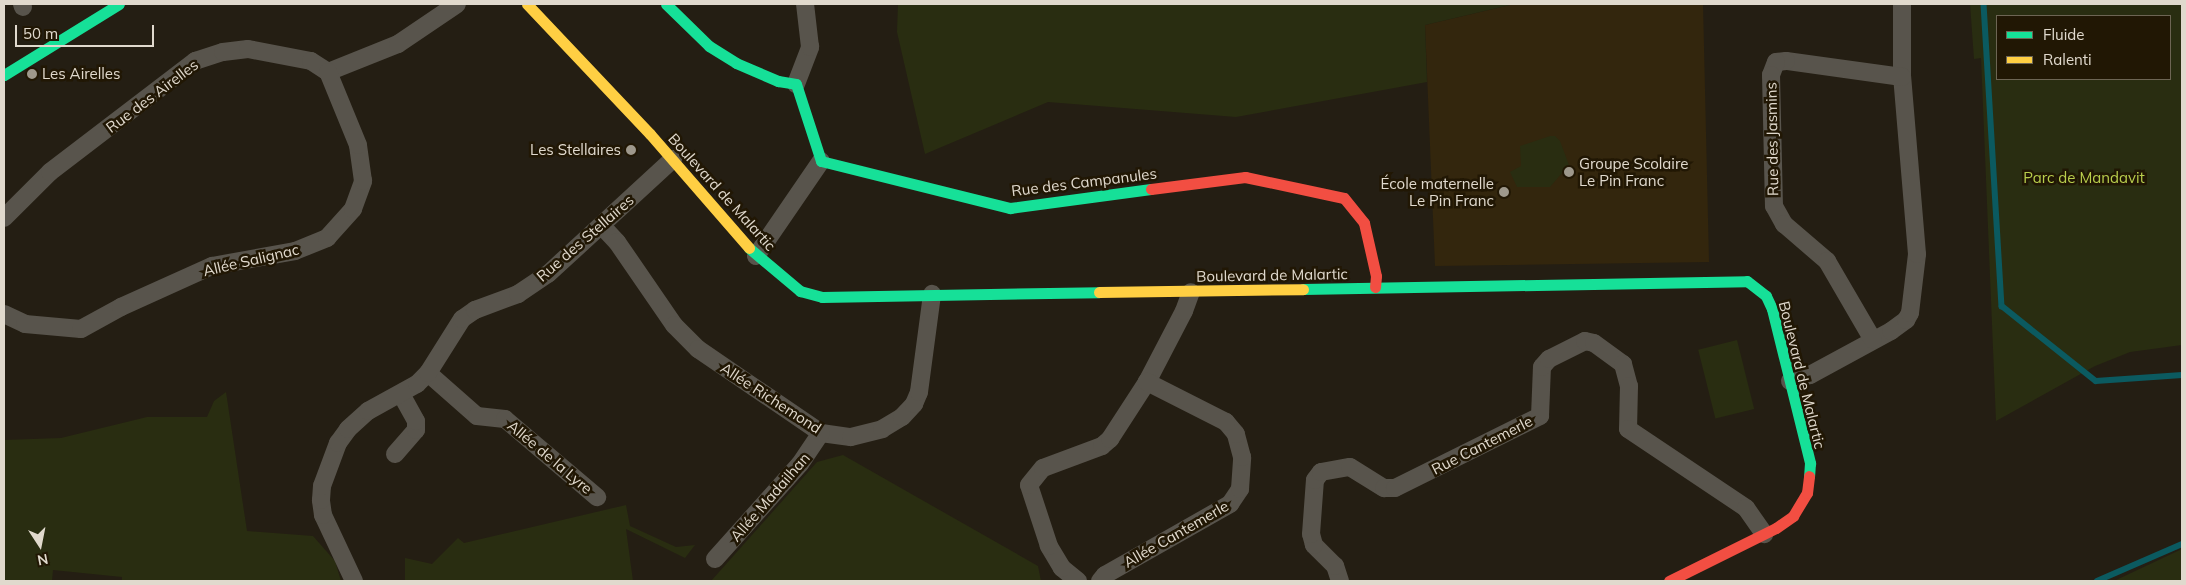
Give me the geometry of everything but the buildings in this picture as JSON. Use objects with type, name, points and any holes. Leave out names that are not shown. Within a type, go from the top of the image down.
[{"type":"street","points":[[4,75],[119,4]]},
{"type":"street","points":[[328,72],[398,44],[457,4]]},
{"type":"street","name":"Boulevard de Malartic","points":[[527,4],[673,159],[756,256],[800,291],[822,297],[1746,281],[1766,296],[1772,309],[1790,381],[1810,479],[1807,493],[1793,516],[1764,534],[1669,581]]},
{"type":"street","points":[[666,4],[716,51],[778,81],[796,84]]},
{"type":"street","points":[[756,256],[821,161],[796,84],[810,47],[805,4]]},
{"type":"street","points":[[1790,381],[1810,375],[1873,340],[1906,320],[1910,313],[1916,276],[1910,145],[1902,77],[1902,4]]},
{"type":"street","name":"Rue des Airelles","points":[[4,218],[50,172],[176,74],[202,58],[248,49],[279,52],[311,61],[328,72]]},
{"type":"street","name":"Rue des Jasmins","points":[[1873,340],[1827,261],[1784,224],[1774,206],[1771,75],[1776,62],[1786,61],[1902,77]]},
{"type":"street","name":"Allée Salignac","points":[[4,314],[25,324],[81,329],[121,307],[212,266],[295,251],[327,238],[353,209],[363,181],[358,145],[328,72]]},
{"type":"street","name":"Rue des Stellaires","points":[[354,581],[323,515],[322,486],[338,444],[348,429],[368,411],[401,394],[428,373],[450,334],[462,319],[475,310],[518,294],[548,274],[673,159]]},
{"type":"street","name":"Rue des Campanules","points":[[821,161],[1010,208],[1246,177],[1344,198],[1353,206],[1364,223],[1376,276],[1375,287]]},
{"type":"street","name":"Allée Richemond","points":[[602,226],[617,242],[674,325],[698,349],[821,433],[851,437],[882,429],[902,417],[914,404],[920,382],[932,294]]},
{"type":"street","points":[[1078,581],[1062,568],[1049,546],[1029,485],[1043,468],[1102,446],[1110,439],[1148,382],[1184,311],[1190,292]]},
{"type":"street","name":"Rue Cantemerle","points":[[1340,581],[1335,566],[1314,545],[1311,534],[1315,480],[1321,472],[1350,467],[1384,488],[1395,488],[1540,416],[1542,367],[1549,359],[1585,341],[1594,343],[1623,364],[1629,386],[1628,429],[1746,508],[1764,534]]},
{"type":"street","name":"Allée de la Lyre","points":[[428,373],[477,416],[505,420],[598,497]]},
{"type":"street","name":"Allée Cantemerle","points":[[1100,581],[1105,575],[1230,504],[1240,489],[1242,457],[1236,434],[1226,422],[1148,382]]},
{"type":"street","points":[[395,454],[416,430],[413,416],[401,394]]},
{"type":"street","name":"Allée Madailhan","points":[[716,559],[800,464],[821,433]]},
{"type":"shaded area","name":"Groupe Scolaire Le Pin Franc","points":[[1514,4],[1703,4],[1709,262],[1435,266],[1425,25]]},
{"type":"green space","points":[[898,4],[1514,4],[1425,25],[1427,82],[1236,117],[1048,102],[925,154],[897,32]]},
{"type":"green space","name":"Parc de Mandavit","points":[[1970,4],[2182,4],[2182,345],[2130,352],[2095,366],[1996,421],[1981,58],[1974,59]]},
{"type":"green space","points":[[1555,136],[1560,141],[1569,165],[1550,187],[1517,187],[1510,172],[1521,166],[1520,146]]},
{"type":"green space","points":[[1737,340],[1754,409],[1715,419],[1698,350]]},
{"type":"green space","points":[[226,392],[247,531],[313,536],[335,561],[341,581],[122,581],[122,577],[53,570],[52,581],[4,581],[4,440],[61,438],[147,417],[207,417],[214,401]]},
{"type":"green space","points":[[843,455],[1038,566],[1041,581],[711,581],[817,462]]},
{"type":"green space","points":[[626,505],[630,526],[676,547],[695,545],[685,558],[626,529],[633,581],[405,581],[405,558],[432,564],[458,538],[464,543]]},
{"type":"green space","points":[[2182,549],[2182,581],[2114,581]]},
{"type":"waterway","points":[[1984,4],[2002,306],[2096,381],[2182,375]]},
{"type":"waterway","points":[[2097,581],[2182,544]]},
{"type":"traffic: fast","points":[[4,75],[119,4]]},
{"type":"traffic: fast","points":[[666,4],[709,46],[736,63],[778,81],[796,84],[821,161],[1010,208],[1151,189]]},
{"type":"traffic: fast","points":[[749,248],[800,291],[822,297],[1099,292]]},
{"type":"traffic: fast","points":[[1303,289],[1747,281],[1766,296],[1772,309],[1810,463],[1809,476]]},
{"type":"traffic: slow","points":[[527,4],[650,134],[749,248]]},
{"type":"traffic: slow","points":[[1099,292],[1303,289]]},
{"type":"traffic: jam","points":[[1151,189],[1245,177],[1344,198],[1364,223],[1376,276],[1375,287]]},
{"type":"traffic: jam","points":[[1669,581],[1776,528],[1793,516],[1807,493],[1809,476]]},
{"type":"place","name":"Les Airelles","points":[[32,74]]},
{"type":"place","name":"Les Stellaires","points":[[631,150]]},
{"type":"place","name":"Groupe Scolaire Le Pin Franc","points":[[1569,172]]},
{"type":"place","name":"École maternelle Le Pin Franc","points":[[1504,192]]}]
